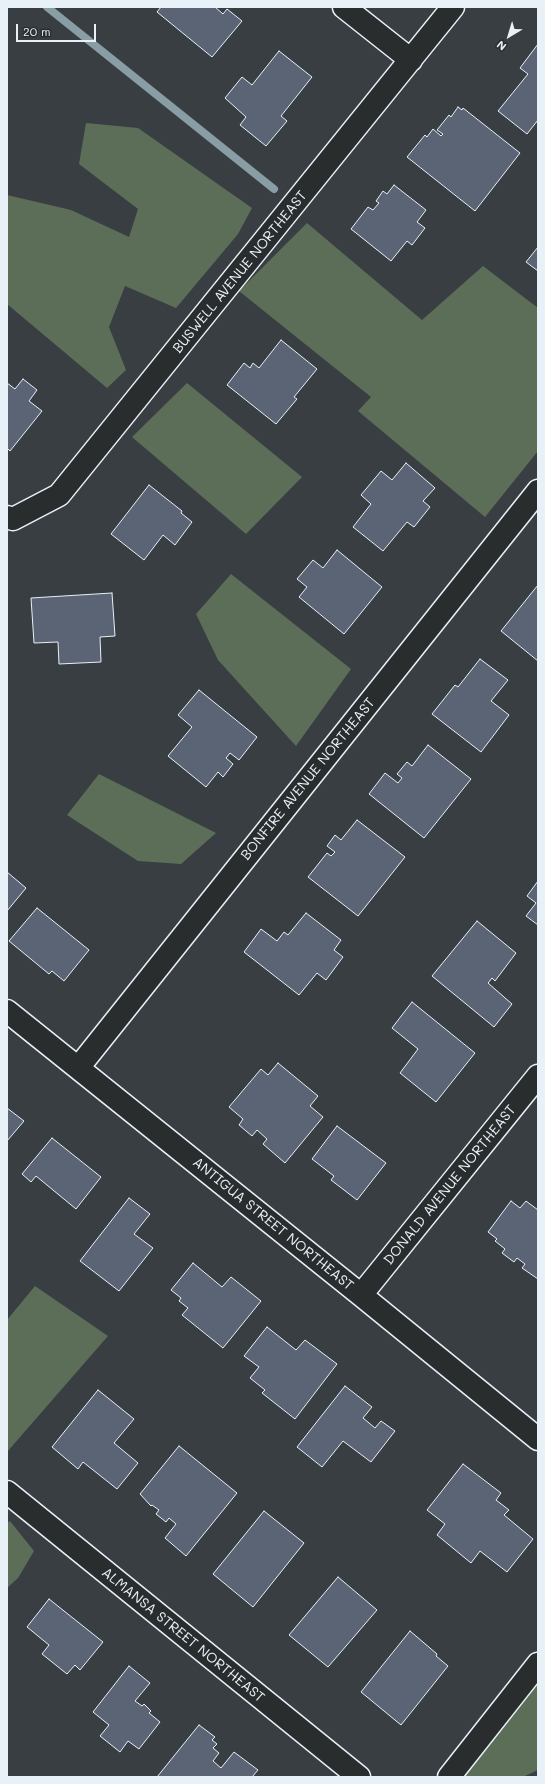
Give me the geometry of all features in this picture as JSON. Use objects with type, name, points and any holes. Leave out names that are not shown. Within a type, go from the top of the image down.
[{"type":"street","points":[[344,7],[411,60]]},
{"type":"street","name":"BUSWELL AVENUE NORTHEAST","points":[[10,518],[59,495],[453,7]]},
{"type":"street","name":"BONFIRE AVENUE NORTHEAST","points":[[78,1068],[538,491]]},
{"type":"street","name":"ANTIGUA STREET NORTHEAST","points":[[7,1011],[538,1439]]},
{"type":"street","name":"DONALD AVENUE NORTHEAST","points":[[361,1295],[538,1076]]},
{"type":"street","name":"ALMANSA STREET NORTHEAST","points":[[7,1492],[359,1777]]},
{"type":"street","points":[[449,1777],[538,1664]]},
{"type":"green space","points":[[86,123],[138,128],[252,208],[238,234],[176,308],[125,286],[109,327],[126,370],[107,388],[7,304],[7,195],[71,210],[129,237],[138,209],[79,164]]},
{"type":"green space","points":[[307,223],[422,320],[483,266],[538,308],[538,451],[485,517],[358,411],[371,397],[239,291]]},
{"type":"green space","points":[[187,383],[302,477],[246,534],[132,437]]},
{"type":"green space","points":[[231,574],[351,669],[296,746],[218,660],[196,614]]},
{"type":"green space","points":[[99,774],[216,833],[181,864],[138,861],[67,815]]},
{"type":"green space","points":[[35,1286],[108,1336],[7,1452],[7,1320]]},
{"type":"green space","points":[[10,1521],[34,1551],[18,1578],[7,1588],[7,1523]]},
{"type":"green space","points":[[538,1678],[538,1770],[523,1777],[463,1777]]},
{"type":"building","points":[[161,7],[215,7],[223,14],[227,9],[242,21],[212,57],[157,12]]},
{"type":"building","points":[[538,44],[538,120],[527,134],[498,111],[528,74],[520,68]]},
{"type":"building","points":[[279,51],[312,77],[281,116],[287,121],[266,146],[240,125],[246,117],[225,98],[242,77],[252,85]]},
{"type":"building","points":[[458,107],[462,110],[463,108],[520,153],[475,211],[407,157],[425,135],[427,137],[433,129],[441,136],[443,134],[437,130],[449,115],[451,117]]},
{"type":"building","points":[[394,185],[426,210],[417,222],[425,228],[412,245],[407,241],[391,261],[351,229],[368,207],[373,210],[379,203],[376,201],[383,191],[387,194]]},
{"type":"building","points":[[538,247],[538,271],[526,262]]},
{"type":"building","points":[[281,340],[317,369],[294,397],[297,399],[276,424],[227,385],[244,363],[250,368],[253,363],[259,368]]},
{"type":"building","points":[[23,379],[37,390],[29,401],[42,411],[10,451],[7,448],[7,383],[15,389]]},
{"type":"building","points":[[406,463],[435,488],[423,501],[430,507],[414,527],[407,522],[383,551],[353,527],[371,504],[361,495],[381,471],[392,480]]},
{"type":"building","points":[[149,485],[182,511],[181,513],[192,522],[175,545],[163,535],[144,560],[111,534]]},
{"type":"building","points":[[337,550],[382,587],[344,634],[299,597],[307,587],[297,579],[313,560],[323,568]]},
{"type":"building","points":[[538,585],[538,661],[501,631]]},
{"type":"building","points":[[112,593],[115,636],[100,637],[101,662],[59,664],[58,642],[34,643],[31,598]]},
{"type":"building","points":[[480,659],[508,680],[491,701],[509,715],[481,752],[432,714],[455,685],[458,687]]},
{"type":"building","points":[[199,690],[257,737],[239,760],[230,753],[226,758],[233,764],[223,777],[218,772],[206,787],[168,756],[192,727],[178,715]]},
{"type":"building","points":[[428,745],[471,779],[424,838],[369,794],[385,773],[398,783],[402,778],[397,774],[407,762],[412,766]]},
{"type":"building","points":[[357,820],[405,857],[358,916],[308,877],[327,853],[331,856],[335,852],[327,846],[335,835],[341,840]]},
{"type":"building","points":[[7,872],[26,888],[7,911]]},
{"type":"building","points":[[538,881],[538,925],[526,916],[536,903],[527,896]]},
{"type":"building","points":[[37,908],[89,950],[64,981],[52,971],[49,974],[9,941]]},
{"type":"building","points":[[306,913],[341,940],[334,950],[343,957],[326,980],[317,973],[299,995],[244,952],[261,929],[277,941],[284,932],[288,935]]},
{"type":"building","points":[[477,921],[516,953],[495,981],[492,978],[488,983],[512,1004],[494,1027],[432,976]]},
{"type":"building","points":[[412,1002],[475,1053],[436,1102],[400,1073],[418,1049],[392,1028]]},
{"type":"building","points":[[278,1063],[318,1096],[310,1106],[323,1117],[285,1163],[263,1144],[267,1139],[257,1130],[252,1136],[239,1125],[243,1119],[229,1107],[261,1069],[268,1075]]},
{"type":"building","points":[[7,1108],[24,1121],[7,1141]]},
{"type":"building","points":[[337,1126],[386,1163],[357,1200],[331,1180],[334,1176],[312,1159]]},
{"type":"building","points":[[52,1138],[101,1177],[76,1209],[36,1176],[31,1182],[22,1174]]},
{"type":"building","points":[[129,1198],[150,1214],[134,1234],[153,1248],[119,1291],[80,1261]]},
{"type":"building","points":[[511,1201],[520,1208],[526,1201],[538,1210],[538,1279],[522,1268],[525,1264],[517,1258],[514,1262],[502,1253],[505,1249],[495,1241],[497,1239],[488,1232]]},
{"type":"building","points":[[193,1263],[222,1287],[231,1277],[261,1301],[223,1348],[182,1315],[188,1308],[179,1301],[181,1298],[171,1290]]},
{"type":"building","points":[[267,1327],[296,1350],[305,1340],[337,1364],[295,1419],[262,1393],[265,1390],[250,1378],[259,1367],[244,1356]]},
{"type":"building","points":[[345,1386],[372,1407],[363,1418],[375,1428],[381,1421],[395,1431],[371,1462],[343,1441],[322,1467],[297,1447]]},
{"type":"building","points":[[98,1390],[134,1419],[114,1443],[138,1463],[117,1489],[83,1462],[78,1469],[52,1447]]},
{"type":"building","points":[[179,1446],[237,1493],[186,1556],[165,1538],[176,1524],[169,1518],[166,1522],[156,1514],[159,1510],[152,1505],[151,1506],[140,1494]]},
{"type":"building","points":[[463,1464],[501,1493],[496,1500],[509,1510],[504,1515],[533,1539],[507,1572],[480,1551],[471,1563],[437,1535],[445,1524],[427,1510]]},
{"type":"building","points":[[264,1511],[304,1543],[253,1607],[213,1574]]},
{"type":"building","points":[[338,1577],[377,1610],[328,1667],[289,1635]]},
{"type":"building","points":[[49,1599],[103,1642],[80,1670],[75,1665],[67,1674],[42,1654],[49,1645],[27,1627]]},
{"type":"building","points":[[410,1631],[437,1654],[436,1656],[448,1666],[401,1725],[361,1692]]},
{"type":"building","points":[[129,1666],[150,1683],[135,1701],[142,1706],[144,1704],[151,1711],[149,1713],[160,1722],[139,1749],[128,1741],[120,1752],[100,1736],[109,1725],[93,1712]]},
{"type":"building","points":[[199,1725],[215,1737],[212,1740],[217,1744],[213,1748],[219,1753],[213,1761],[221,1768],[234,1752],[258,1770],[252,1777],[157,1777]]},
{"type":"waterway","points":[[47,7],[274,189]]}]
